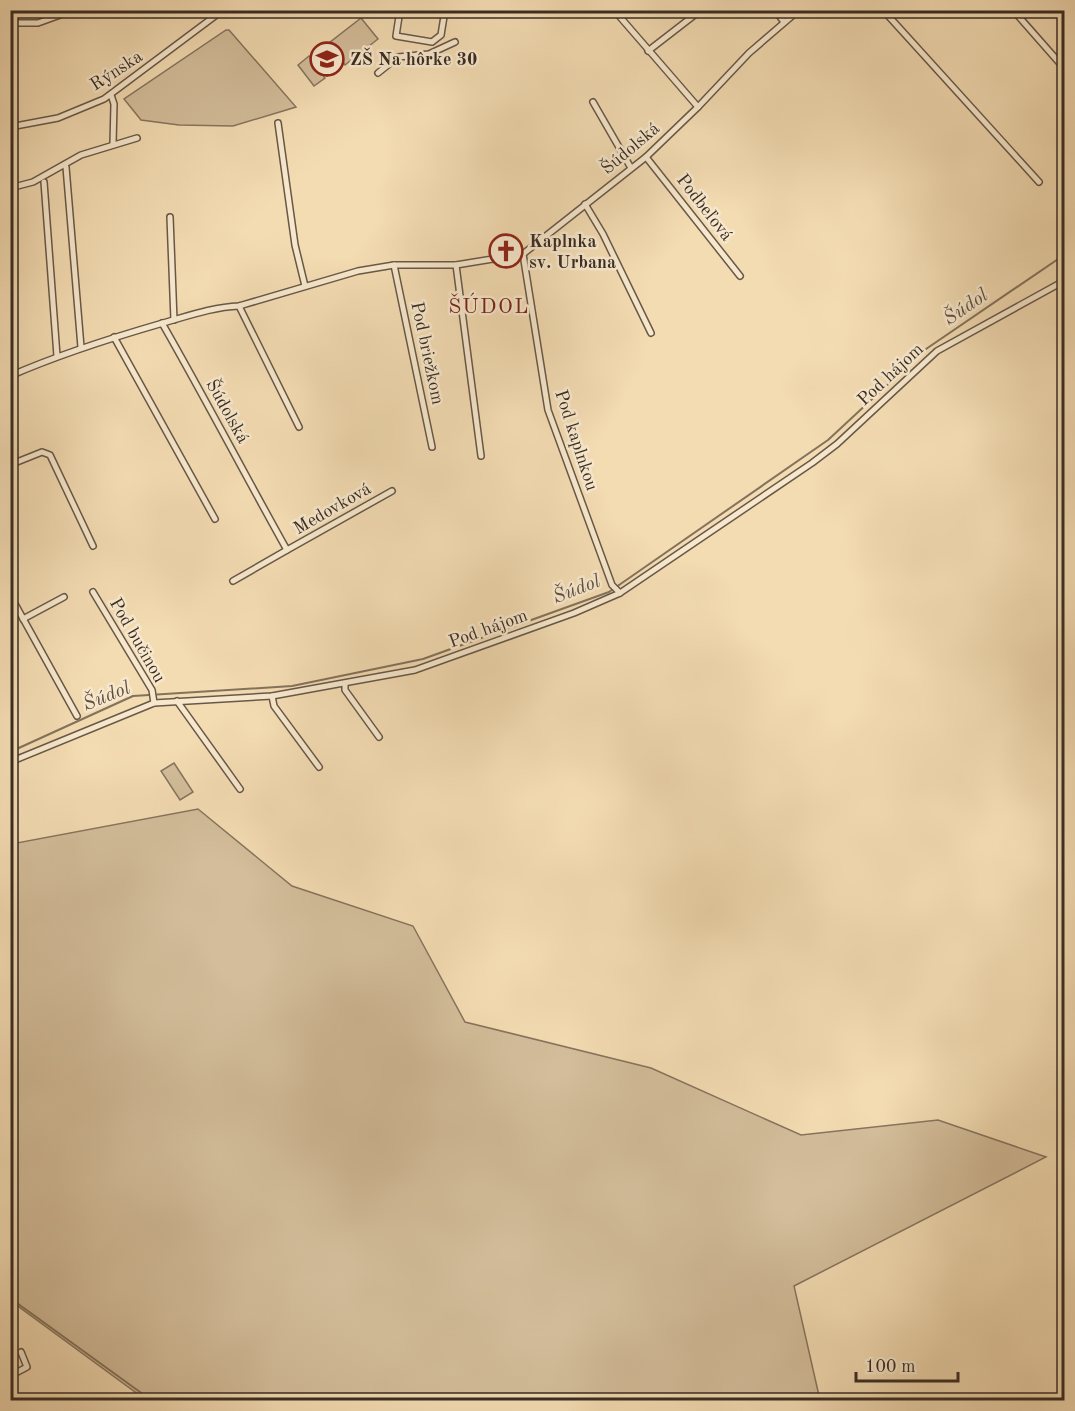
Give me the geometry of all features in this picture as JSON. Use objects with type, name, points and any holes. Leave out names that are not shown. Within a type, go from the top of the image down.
[{"type":"street","points":[[10,23],[38,23],[74,10]]},
{"type":"street","name":"Rýnska","points":[[10,129],[58,118],[111,95],[223,10]]},
{"type":"street","points":[[400,10],[396,36],[432,42],[441,35],[445,10]]},
{"type":"street","points":[[614,10],[698,107]]},
{"type":"street","points":[[648,51],[701,10]]},
{"type":"street","points":[[775,10],[784,22]]},
{"type":"street","name":"Šúdolská","points":[[10,376],[81,347],[220,306],[239,306],[305,286],[394,265],[456,265],[523,254],[544,240],[585,204],[646,157],[698,107],[748,53],[799,10]]},
{"type":"street","points":[[883,10],[1039,182]]},
{"type":"street","points":[[1013,10],[1065,68]]},
{"type":"street","points":[[436,40],[441,49]]},
{"type":"street","points":[[378,74],[398,57],[429,54],[455,42]]},
{"type":"street","points":[[111,95],[114,105],[113,144]]},
{"type":"street","points":[[593,102],[632,168]]},
{"type":"street","points":[[278,123],[295,244],[305,286]]},
{"type":"street","points":[[10,129],[12,187],[33,182],[66,161],[137,138]]},
{"type":"street","name":"Podbeľová","points":[[646,157],[740,276]]},
{"type":"street","points":[[66,167],[81,347]]},
{"type":"street","points":[[44,182],[57,356]]},
{"type":"street","points":[[585,204],[603,234],[651,333]]},
{"type":"street","points":[[170,218],[174,320]]},
{"type":"street","name":"Pod kaplnkou","points":[[523,254],[548,410],[612,585],[619,592]]},
{"type":"street","name":"Pod briežkom","points":[[394,265],[432,447]]},
{"type":"street","points":[[456,265],[481,456]]},
{"type":"street","name":"Pod hájom","points":[[10,762],[154,700],[272,696],[415,670],[574,613],[619,592],[813,463],[837,444],[937,351],[1016,305],[1065,281]]},
{"type":"street","points":[[239,306],[299,427]]},
{"type":"street","name":"Šúdolská","points":[[162,323],[232,446],[267,514]]},
{"type":"street","points":[[114,337],[215,519]]},
{"type":"street","points":[[10,454],[17,462],[42,452],[50,455],[93,546]]},
{"type":"street","name":"Medovková","points":[[233,581],[392,491]]},
{"type":"street","name":"Medovková","points":[[267,514],[287,550]]},
{"type":"street","name":"Pod bučinou","points":[[93,592],[152,690],[154,700]]},
{"type":"street","points":[[10,595],[77,716]]},
{"type":"street","points":[[23,619],[64,597]]},
{"type":"street","points":[[345,684],[345,690],[380,736]]},
{"type":"street","points":[[272,696],[274,706],[319,767]]},
{"type":"street","points":[[177,701],[240,789]]},
{"type":"street","points":[[10,1376],[27,1367],[21,1353]]},
{"type":"shaded area","points":[[361,18],[378,39],[345,65],[329,43]]},
{"type":"shaded area","points":[[229,30],[296,107],[233,126],[179,125],[141,120],[124,99]]},
{"type":"shaded area","points":[[327,44],[342,65],[327,76],[312,54]]},
{"type":"shaded area","points":[[309,56],[325,78],[314,86],[298,65]]},
{"type":"shaded area","points":[[174,763],[193,792],[180,800],[161,771]]},
{"type":"shaded area","points":[[198,809],[292,886],[413,926],[465,1022],[651,1068],[801,1135],[938,1120],[1046,1157],[794,1286],[820,1400],[146,1400],[11,1301],[11,844]]},
{"type":"waterway","name":"Šúdol","points":[[10,752],[133,696],[292,686],[423,659],[609,592],[828,440],[926,349],[1064,255]]},
{"type":"waterway","points":[[10,1298],[151,1400]]},
{"type":"place","name":"ZŠ Na hôrke 30","points":[[327,59]]},
{"type":"place","name":"Kaplnka sv. Urbana","points":[[506,251]]},
{"type":"district","name":"ŠÚDOL","points":[[489,306]]}]
